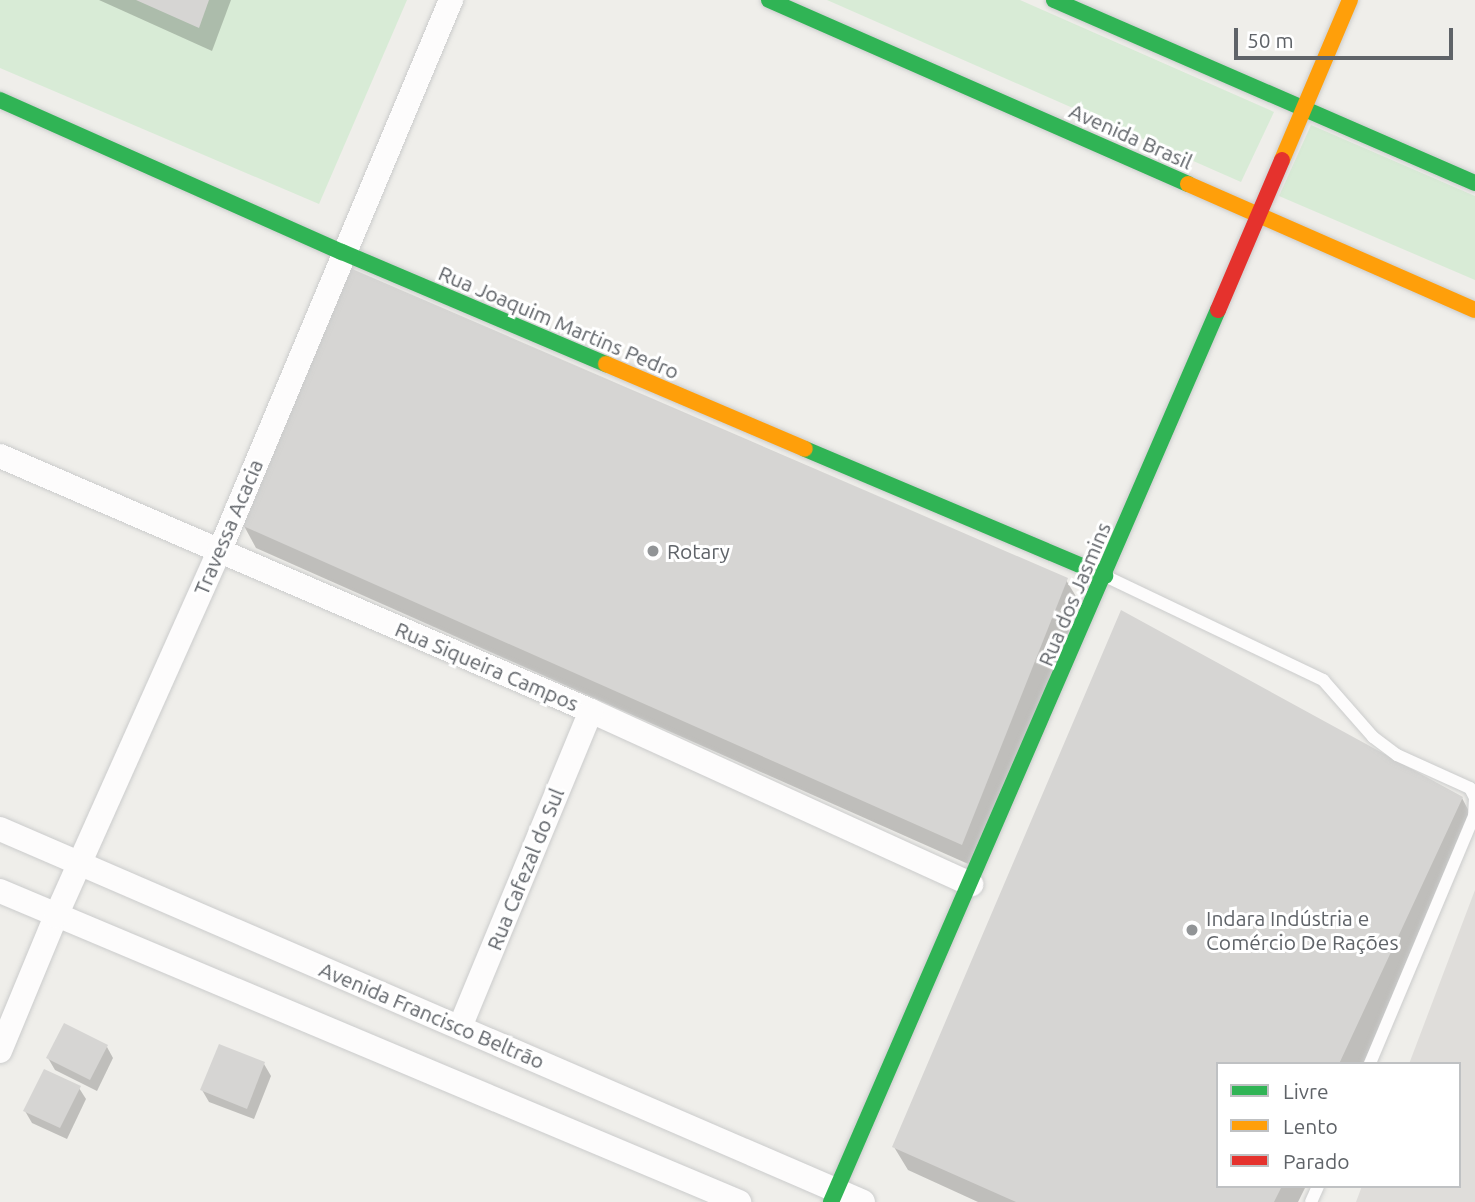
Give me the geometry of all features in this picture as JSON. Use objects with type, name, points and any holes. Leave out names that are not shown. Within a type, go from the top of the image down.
[{"type":"street","name":"Travessa Acacia","points":[[0,1051],[56,916],[220,550],[342,253],[451,0]]},
{"type":"street","name":"Avenida Brasil","points":[[769,0],[1475,310]]},
{"type":"street","points":[[1054,0],[1475,183]]},
{"type":"street","name":"Rua dos Jasmins","points":[[834,1196],[1105,576],[1350,0]]},
{"type":"street","name":"Rua Joaquim Martins Pedro","points":[[0,100],[342,253],[1105,576]]},
{"type":"street","name":"Rua Siqueira Campos","points":[[0,456],[591,711],[971,884]]},
{"type":"street","name":"Rua Cafezal do Sul","points":[[460,1027],[591,711]]},
{"type":"street","name":"Avenida Francisco Beltrão","points":[[0,829],[460,1027],[834,1196],[863,1202]]},
{"type":"street","points":[[0,891],[739,1202]]},
{"type":"lane","points":[[1105,576],[1323,680],[1373,737],[1397,755],[1470,788],[1475,798],[1474,816],[1371,1062]]},
{"type":"shaded area","points":[[1475,890],[1475,1202],[1356,1202],[1361,1188],[1461,1188],[1461,1062],[1410,1062]]},
{"type":"green space","points":[[0,0],[407,0],[319,204],[0,68]]},
{"type":"green space","points":[[827,0],[1020,0],[1274,112],[1241,182]]},
{"type":"green space","points":[[1311,125],[1475,196],[1475,280],[1279,196]]},
{"type":"building","points":[[136,0],[209,0],[199,28]]},
{"type":"building","name":"Rotary","points":[[350,268],[1068,578],[962,845],[241,525]]},
{"type":"building","name":"Indara Indústria e Comércio De Rações","points":[[1121,610],[1463,797],[1340,1062],[1216,1062],[1216,1188],[1281,1188],[1274,1202],[1016,1202],[892,1147]]},
{"type":"building","points":[[64,1023],[108,1045],[90,1080],[46,1058]]},
{"type":"building","points":[[219,1044],[265,1062],[247,1109],[200,1090]]},
{"type":"building","points":[[44,1069],[81,1086],[60,1128],[23,1111]]},
{"type":"traffic: fast","points":[[769,0],[1188,184]]},
{"type":"traffic: fast","points":[[1054,0],[1475,183]]},
{"type":"traffic: fast","points":[[0,100],[342,252],[606,364]]},
{"type":"traffic: fast","points":[[831,1202],[1218,310]]},
{"type":"traffic: fast","points":[[805,449],[1105,576]]},
{"type":"traffic: slow","points":[[1282,160],[1350,0]]},
{"type":"traffic: slow","points":[[1188,184],[1475,310]]},
{"type":"traffic: slow","points":[[606,364],[805,449]]},
{"type":"traffic: jam","points":[[1218,310],[1282,160]]},
{"type":"place","name":"Rotary","points":[[653,551]]},
{"type":"place","name":"Indara Indústria e Comércio De Rações","points":[[1192,930]]}]
